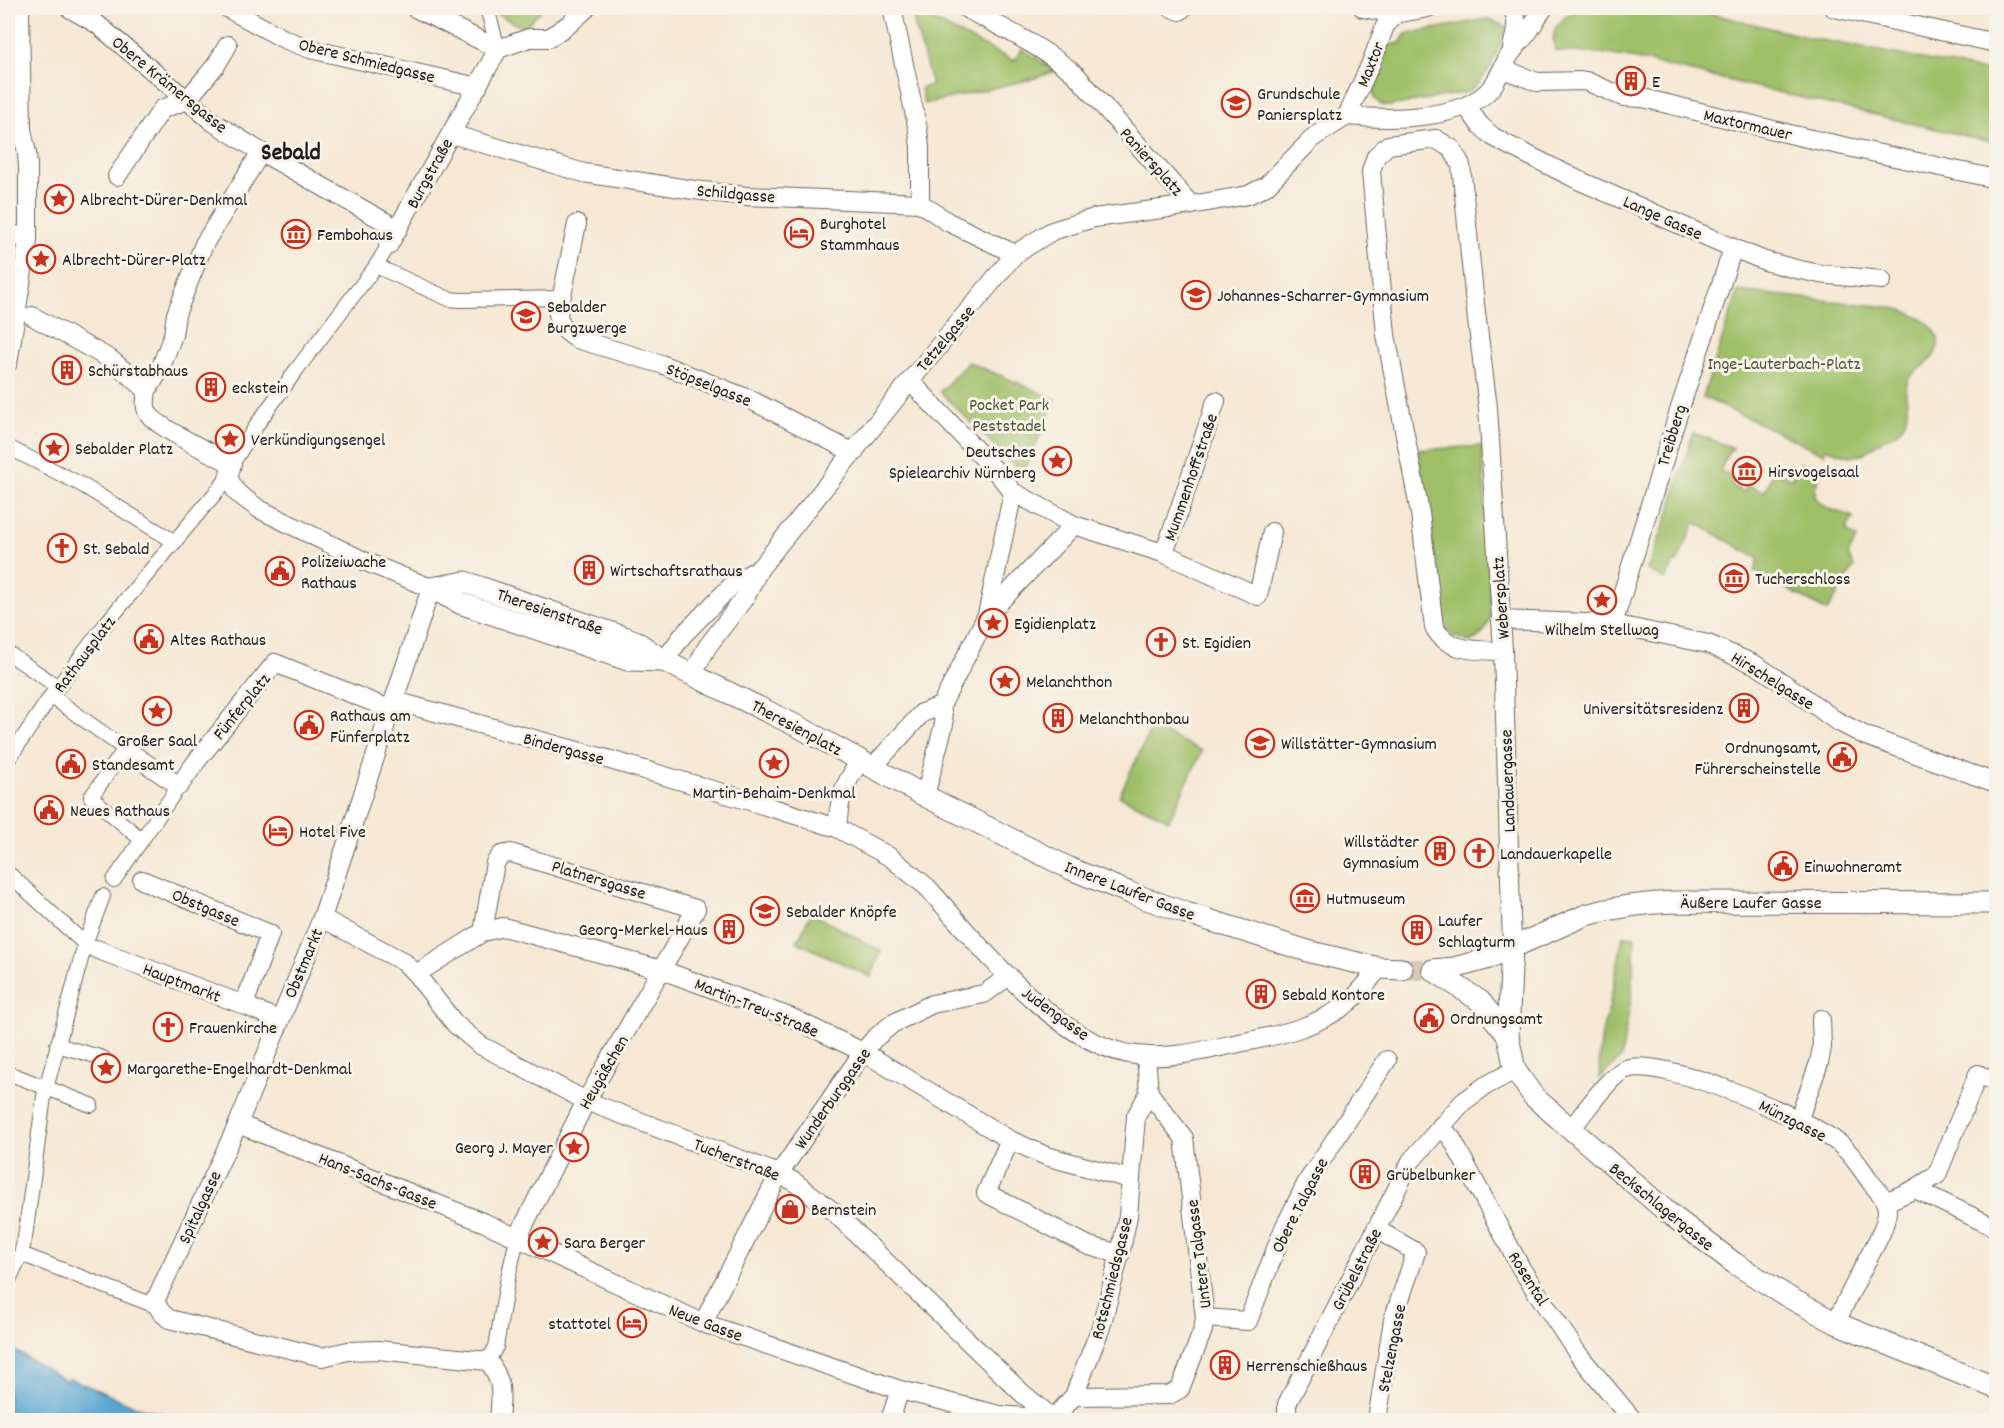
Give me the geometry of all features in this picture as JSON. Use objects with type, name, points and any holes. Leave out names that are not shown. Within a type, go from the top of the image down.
[{"type":"street","name":"Obere Krämersgasse","points":[[69,8],[97,24],[213,122],[261,152],[398,229]]},
{"type":"street","points":[[415,8],[498,49],[529,38],[549,38],[587,8]]},
{"type":"street","points":[[487,8],[498,49]]},
{"type":"street","points":[[892,8],[918,130],[921,203],[948,222],[1015,254]]},
{"type":"street","name":"Paniersplatz","points":[[964,8],[1047,53],[1076,75],[1191,205],[1248,195],[1266,186],[1315,136],[1347,116]]},
{"type":"street","points":[[1172,8],[1180,11],[1183,8]]},
{"type":"street","points":[[1363,8],[1395,14],[1428,8]]},
{"type":"street","points":[[1506,62],[1517,24],[1512,8]]},
{"type":"street","points":[[1347,116],[1373,119],[1400,117],[1447,111],[1466,106],[1485,94],[1544,8]]},
{"type":"street","points":[[1834,8],[1996,43]]},
{"type":"street","points":[[8,363],[28,240],[28,160],[22,130],[25,9]]},
{"type":"street","name":"Obere Schmiedgasse","points":[[238,10],[284,39],[310,49],[478,87]]},
{"type":"street","name":"Maxtor","points":[[1347,116],[1385,26],[1395,14]]},
{"type":"street","points":[[117,176],[162,109],[187,100],[216,65],[228,45]]},
{"type":"street","name":"Burgstraße","points":[[230,471],[258,423],[376,266],[498,49]]},
{"type":"street","name":"Maxtormauer","points":[[1506,62],[1537,82],[1586,81],[1623,97],[1643,98],[1802,137],[1996,179]]},
{"type":"street","name":"Lange Gasse","points":[[1466,106],[1480,125],[1492,136],[1506,144],[1578,180],[1733,248],[1765,261],[1796,269],[1820,274],[1882,280]]},
{"type":"street","name":"Schildgasse","points":[[451,134],[584,173],[694,190],[746,196],[921,203]]},
{"type":"street","name":"Webersplatz","points":[[1436,140],[1452,149],[1461,165],[1488,408],[1501,620],[1503,651],[1468,650],[1453,646],[1442,638],[1434,627],[1420,513],[1386,335],[1371,171],[1376,156],[1388,145],[1436,140]]},
{"type":"street","points":[[230,471],[160,425],[149,414],[145,404],[147,390],[173,335],[176,314],[204,244],[261,152]]},
{"type":"street","name":"Tetzelgasse","points":[[693,674],[712,638],[746,596],[760,568],[1015,254],[1052,231],[1094,218],[1191,205]]},
{"type":"street","points":[[376,266],[449,299],[561,298],[577,224]]},
{"type":"street","points":[[8,232],[28,240]]},
{"type":"street","name":"Treibberg","points":[[1613,624],[1678,411],[1733,248]]},
{"type":"street","name":"Stöpselgasse","points":[[561,298],[558,314],[561,327],[577,339],[661,364],[749,399],[854,453]]},
{"type":"street","points":[[32,316],[110,359],[147,390]]},
{"type":"street","points":[[910,381],[1013,492],[1074,525],[1163,553],[1258,596],[1272,532]]},
{"type":"street","name":"Mummenhoffstraße","points":[[1163,553],[1216,401]]},
{"type":"street","points":[[8,447],[82,485],[175,542]]},
{"type":"street","name":"Rathausplatz","points":[[179,786],[125,749],[55,692],[108,621],[175,542],[230,471]]},
{"type":"street","name":"Theresienstraße","points":[[230,471],[237,493],[259,509],[366,562],[431,588],[460,603],[628,660],[664,661]]},
{"type":"street","points":[[925,796],[944,724],[941,706],[987,615],[1013,492]]},
{"type":"street","points":[[987,615],[1074,525]]},
{"type":"street","name":"Tetzelgasse","points":[[664,661],[683,635],[735,582],[760,568]]},
{"type":"street","name":"Theresienstraße","points":[[431,588],[465,582],[636,641],[664,661],[734,694]]},
{"type":"street","points":[[393,705],[431,588]]},
{"type":"street","points":[[498,616],[505,596]]},
{"type":"street","name":"Hirschelgasse","points":[[1501,620],[1613,624],[1690,639],[1734,654],[1773,675],[1835,720],[1866,736],[1996,783]]},
{"type":"street","name":"Landauergasse","points":[[1503,651],[1512,946]]},
{"type":"street","points":[[8,654],[55,692],[8,760]]},
{"type":"street","name":"Fünferplatz","points":[[179,786],[275,663],[393,705]]},
{"type":"street","name":"Theresienplatz","points":[[734,694],[866,764],[842,791],[837,828]]},
{"type":"street","name":"Obstmarkt","points":[[241,1116],[322,918],[393,705]]},
{"type":"street","name":"Bindergasse","points":[[393,705],[733,796],[837,828]]},
{"type":"street","points":[[866,764],[922,713],[941,706]]},
{"type":"street","points":[[125,749],[91,797],[142,840]]},
{"type":"street","name":"Innere Laufer Gasse","points":[[866,764],[925,796],[1071,868],[1148,900],[1300,949],[1379,968],[1402,969]]},
{"type":"street","points":[[142,880],[117,875],[179,786]]},
{"type":"street","name":"Judengasse","points":[[837,828],[890,857],[920,881],[1009,976],[1064,1024],[1116,1052],[1170,1056],[1289,1032],[1325,1017],[1349,1002],[1379,968]]},
{"type":"street","name":"Platnersgasse","points":[[483,932],[495,863],[501,855],[511,853],[696,909]]},
{"type":"street","name":"Hauptmarkt","points":[[8,873],[91,947],[279,1020]]},
{"type":"street","name":"Obstgasse","points":[[142,880],[270,934],[244,1005]]},
{"type":"street","points":[[8,1282],[21,1254],[45,1093],[57,1045],[91,947],[103,896]]},
{"type":"street","name":"Äußere Laufer Gasse","points":[[1508,1036],[1480,1001],[1433,970],[1475,963],[1586,915],[1639,904],[1675,902],[1996,903]]},
{"type":"street","name":"Heugäßchen","points":[[517,1239],[586,1101],[696,909]]},
{"type":"street","name":"Obstmarkt","points":[[322,918],[404,962],[416,974]]},
{"type":"street","name":"Martin-Treu-Straße","points":[[416,974],[483,932],[503,927],[662,970],[792,1018],[863,1052],[1010,1140],[1046,1156],[1130,1179]]},
{"type":"street","points":[[1508,1036],[1512,946]]},
{"type":"street","name":"Tucherstraße","points":[[416,974],[455,1024],[480,1045],[586,1101],[793,1181],[834,1212],[1022,1393],[1054,1420]]},
{"type":"street","name":"Wunderburggasse","points":[[703,1323],[779,1174],[874,1039],[892,1024],[932,1004],[984,994],[1009,976]]},
{"type":"street","points":[[1798,1121],[1819,1063],[1822,1047],[1821,1019]]},
{"type":"street","name":"Beckschlagergasse","points":[[1508,1036],[1515,1070],[1534,1097],[1666,1211],[1734,1263],[1790,1298],[1859,1334],[1996,1388]]},
{"type":"street","points":[[57,1045],[103,1058]]},
{"type":"street","points":[[1146,1056],[1149,1093]]},
{"type":"street","name":"Obere Talgasse","points":[[1205,1318],[1248,1321],[1284,1228],[1307,1182],[1387,1060]]},
{"type":"street","name":"Münzgasse","points":[[1572,1129],[1616,1074],[1627,1068],[1642,1067],[1676,1072],[1756,1100],[1828,1136],[1854,1157],[1886,1202]]},
{"type":"street","name":"Grübelstraße","points":[[1287,1420],[1287,1404],[1411,1161],[1463,1102],[1485,1086],[1515,1070]]},
{"type":"street","points":[[8,1073],[45,1093],[91,1105]]},
{"type":"street","points":[[1836,1323],[1881,1230],[1887,1211],[1886,1202],[1915,1189],[1937,1174],[1978,1074],[1996,1083]]},
{"type":"street","name":"Rotschmiedsgasse","points":[[1054,1420],[1074,1396],[1101,1327],[1128,1216],[1136,1116],[1149,1093]]},
{"type":"street","name":"Untere Talgasse","points":[[1074,1396],[1169,1395],[1179,1389],[1203,1330],[1205,1318],[1184,1138],[1149,1093]]},
{"type":"street","name":"Hans-Sachs-Gasse","points":[[241,1116],[517,1239]]},
{"type":"street","name":"Spitalgasse","points":[[156,1306],[155,1301],[241,1116]]},
{"type":"street","name":"Rosental","points":[[1441,1126],[1452,1139],[1522,1270],[1578,1354],[1633,1420]]},
{"type":"street","points":[[1010,1140],[986,1193],[1089,1246],[1120,1254]]},
{"type":"street","points":[[1915,1189],[1996,1228]]},
{"type":"street","name":"Stelzengasse","points":[[1376,1229],[1416,1252],[1393,1320],[1377,1420]]},
{"type":"street","points":[[488,1361],[496,1347],[517,1239]]},
{"type":"street","name":"Neue Gasse","points":[[517,1239],[703,1323],[900,1390],[999,1415],[1054,1420]]},
{"type":"street","points":[[21,1254],[156,1306],[170,1319],[322,1356],[348,1351],[378,1350],[488,1361],[496,1371],[502,1387],[499,1420]]},
{"type":"street","points":[[890,1420],[900,1390]]},
{"type":"green space","points":[[496,8],[543,8],[523,28],[497,14]]},
{"type":"green space","points":[[1582,8],[1687,8],[1811,38],[1996,73],[1996,143],[1632,58],[1556,51],[1554,36],[1558,24]]},
{"type":"green space","points":[[910,9],[1014,61],[1022,49],[1056,71],[1032,79],[924,104],[921,88],[932,85]]},
{"type":"green space","points":[[1487,19],[1507,27],[1487,71],[1476,86],[1468,92],[1389,106],[1381,105],[1374,98],[1373,86],[1389,45],[1400,43],[1406,34]]},
{"type":"green space","name":"Inge-Lauterbach-Platz","points":[[1738,291],[1888,307],[1908,312],[1927,323],[1938,338],[1937,347],[1932,358],[1908,380],[1906,385],[1907,412],[1900,429],[1861,454],[1853,456],[1826,448],[1824,454],[1703,397]]},
{"type":"green space","name":"Pocket Park Peststadel","points":[[968,362],[1056,399],[1023,474],[940,392]]},
{"type":"green space","points":[[1693,433],[1733,448],[1730,449],[1720,471],[1735,478],[1732,486],[1745,492],[1748,485],[1764,492],[1774,470],[1792,479],[1800,463],[1820,473],[1815,492],[1816,497],[1823,506],[1853,517],[1846,531],[1857,538],[1848,555],[1854,567],[1827,611],[1754,571],[1759,559],[1695,522],[1677,563],[1674,563],[1665,580],[1647,570],[1670,510]]},
{"type":"green space","points":[[1482,446],[1491,613],[1484,630],[1469,642],[1452,635],[1442,625],[1418,450]]},
{"type":"green space","points":[[1152,727],[1202,751],[1169,820],[1119,796]]},
{"type":"green space","points":[[811,913],[881,951],[871,977],[797,942]]},
{"type":"green space","points":[[1623,936],[1635,937],[1632,992],[1621,1058],[1600,1078],[1602,1034]]},
{"type":"water","points":[[8,1347],[67,1381],[69,1378],[137,1407],[192,1420],[8,1420]]},
{"type":"tunnel","points":[[1402,969],[1433,970]]},
{"type":"place","name":"E","points":[[1631,81]]},
{"type":"place","name":"Grundschule Paniersplatz","points":[[1236,103]]},
{"type":"place","name":"Albrecht-Dürer-Denkmal","points":[[59,199]]},
{"type":"place","name":"Burghotel Stammhaus","points":[[799,233]]},
{"type":"place","name":"Fembohaus","points":[[296,234]]},
{"type":"place","name":"Albrecht-Dürer-Platz","points":[[41,259]]},
{"type":"place","name":"Johannes-Scharrer-Gymnasium","points":[[1196,295]]},
{"type":"place","name":"Sebalder Burgzwerge","points":[[526,316]]},
{"type":"place","name":"Schürstabhaus","points":[[67,370]]},
{"type":"place","name":"eckstein","points":[[211,387]]},
{"type":"place","name":"Verkündigungsengel","points":[[230,439]]},
{"type":"place","name":"Sebalder Platz","points":[[54,448]]},
{"type":"place","name":"Deutsches Spielearchiv Nürnberg","points":[[1057,461]]},
{"type":"place","name":"Hirsvogelsaal","points":[[1747,471]]},
{"type":"place","name":"St. Sebald","points":[[62,548]]},
{"type":"place","name":"Wirtschaftsrathaus","points":[[589,570]]},
{"type":"place","name":"Polizeiwache Rathaus","points":[[280,571]]},
{"type":"place","name":"Tucherschloss","points":[[1734,578]]},
{"type":"place","name":"Wilhelm Stellwag","points":[[1602,600]]},
{"type":"place","name":"Egidienplatz","points":[[993,623]]},
{"type":"place","name":"Altes Rathaus","points":[[149,639]]},
{"type":"place","name":"St. Egidien","points":[[1161,642]]},
{"type":"place","name":"Melanchthon","points":[[1005,681]]},
{"type":"place","name":"Universitätsresidenz","points":[[1744,708]]},
{"type":"place","name":"Großer Saal","points":[[157,711]]},
{"type":"place","name":"Melanchthonbau","points":[[1058,718]]},
{"type":"place","name":"Rathaus am Fünferplatz","points":[[309,725]]},
{"type":"place","name":"Willstätter-Gymnasium","points":[[1260,743]]},
{"type":"place","name":"Ordnungsamt, Führerscheinstelle","points":[[1842,757]]},
{"type":"place","name":"Martin-Behaim-Denkmal","points":[[774,763]]},
{"type":"place","name":"Standesamt","points":[[71,764]]},
{"type":"place","name":"Neues Rathaus","points":[[49,810]]},
{"type":"place","name":"Hotel Five","points":[[278,831]]},
{"type":"place","name":"Willstädter Gymnasium","points":[[1440,851]]},
{"type":"place","name":"Landauerkapelle","points":[[1479,853]]},
{"type":"place","name":"Einwohneramt","points":[[1783,866]]},
{"type":"place","name":"Hutmuseum","points":[[1305,898]]},
{"type":"place","name":"Sebalder Knöpfe","points":[[765,911]]},
{"type":"place","name":"Georg-Merkel-Haus","points":[[729,929]]},
{"type":"place","name":"Laufer Schlagturm","points":[[1417,930]]},
{"type":"place","name":"Sebald Kontore","points":[[1261,994]]},
{"type":"place","name":"Ordnungsamt","points":[[1429,1018]]},
{"type":"place","name":"Frauenkirche","points":[[168,1027]]},
{"type":"place","name":"Margarethe-Engelhardt-Denkmal","points":[[106,1068]]},
{"type":"place","name":"Georg J. Mayer","points":[[574,1147]]},
{"type":"place","name":"Grübelbunker","points":[[1365,1174]]},
{"type":"place","name":"Bernstein","points":[[790,1209]]},
{"type":"place","name":"Sara Berger","points":[[543,1242]]},
{"type":"place","name":"stattotel","points":[[632,1323]]},
{"type":"place","name":"Herrenschießhaus","points":[[1225,1365]]},
{"type":"district","name":"Sebald","points":[[291,151]]}]
